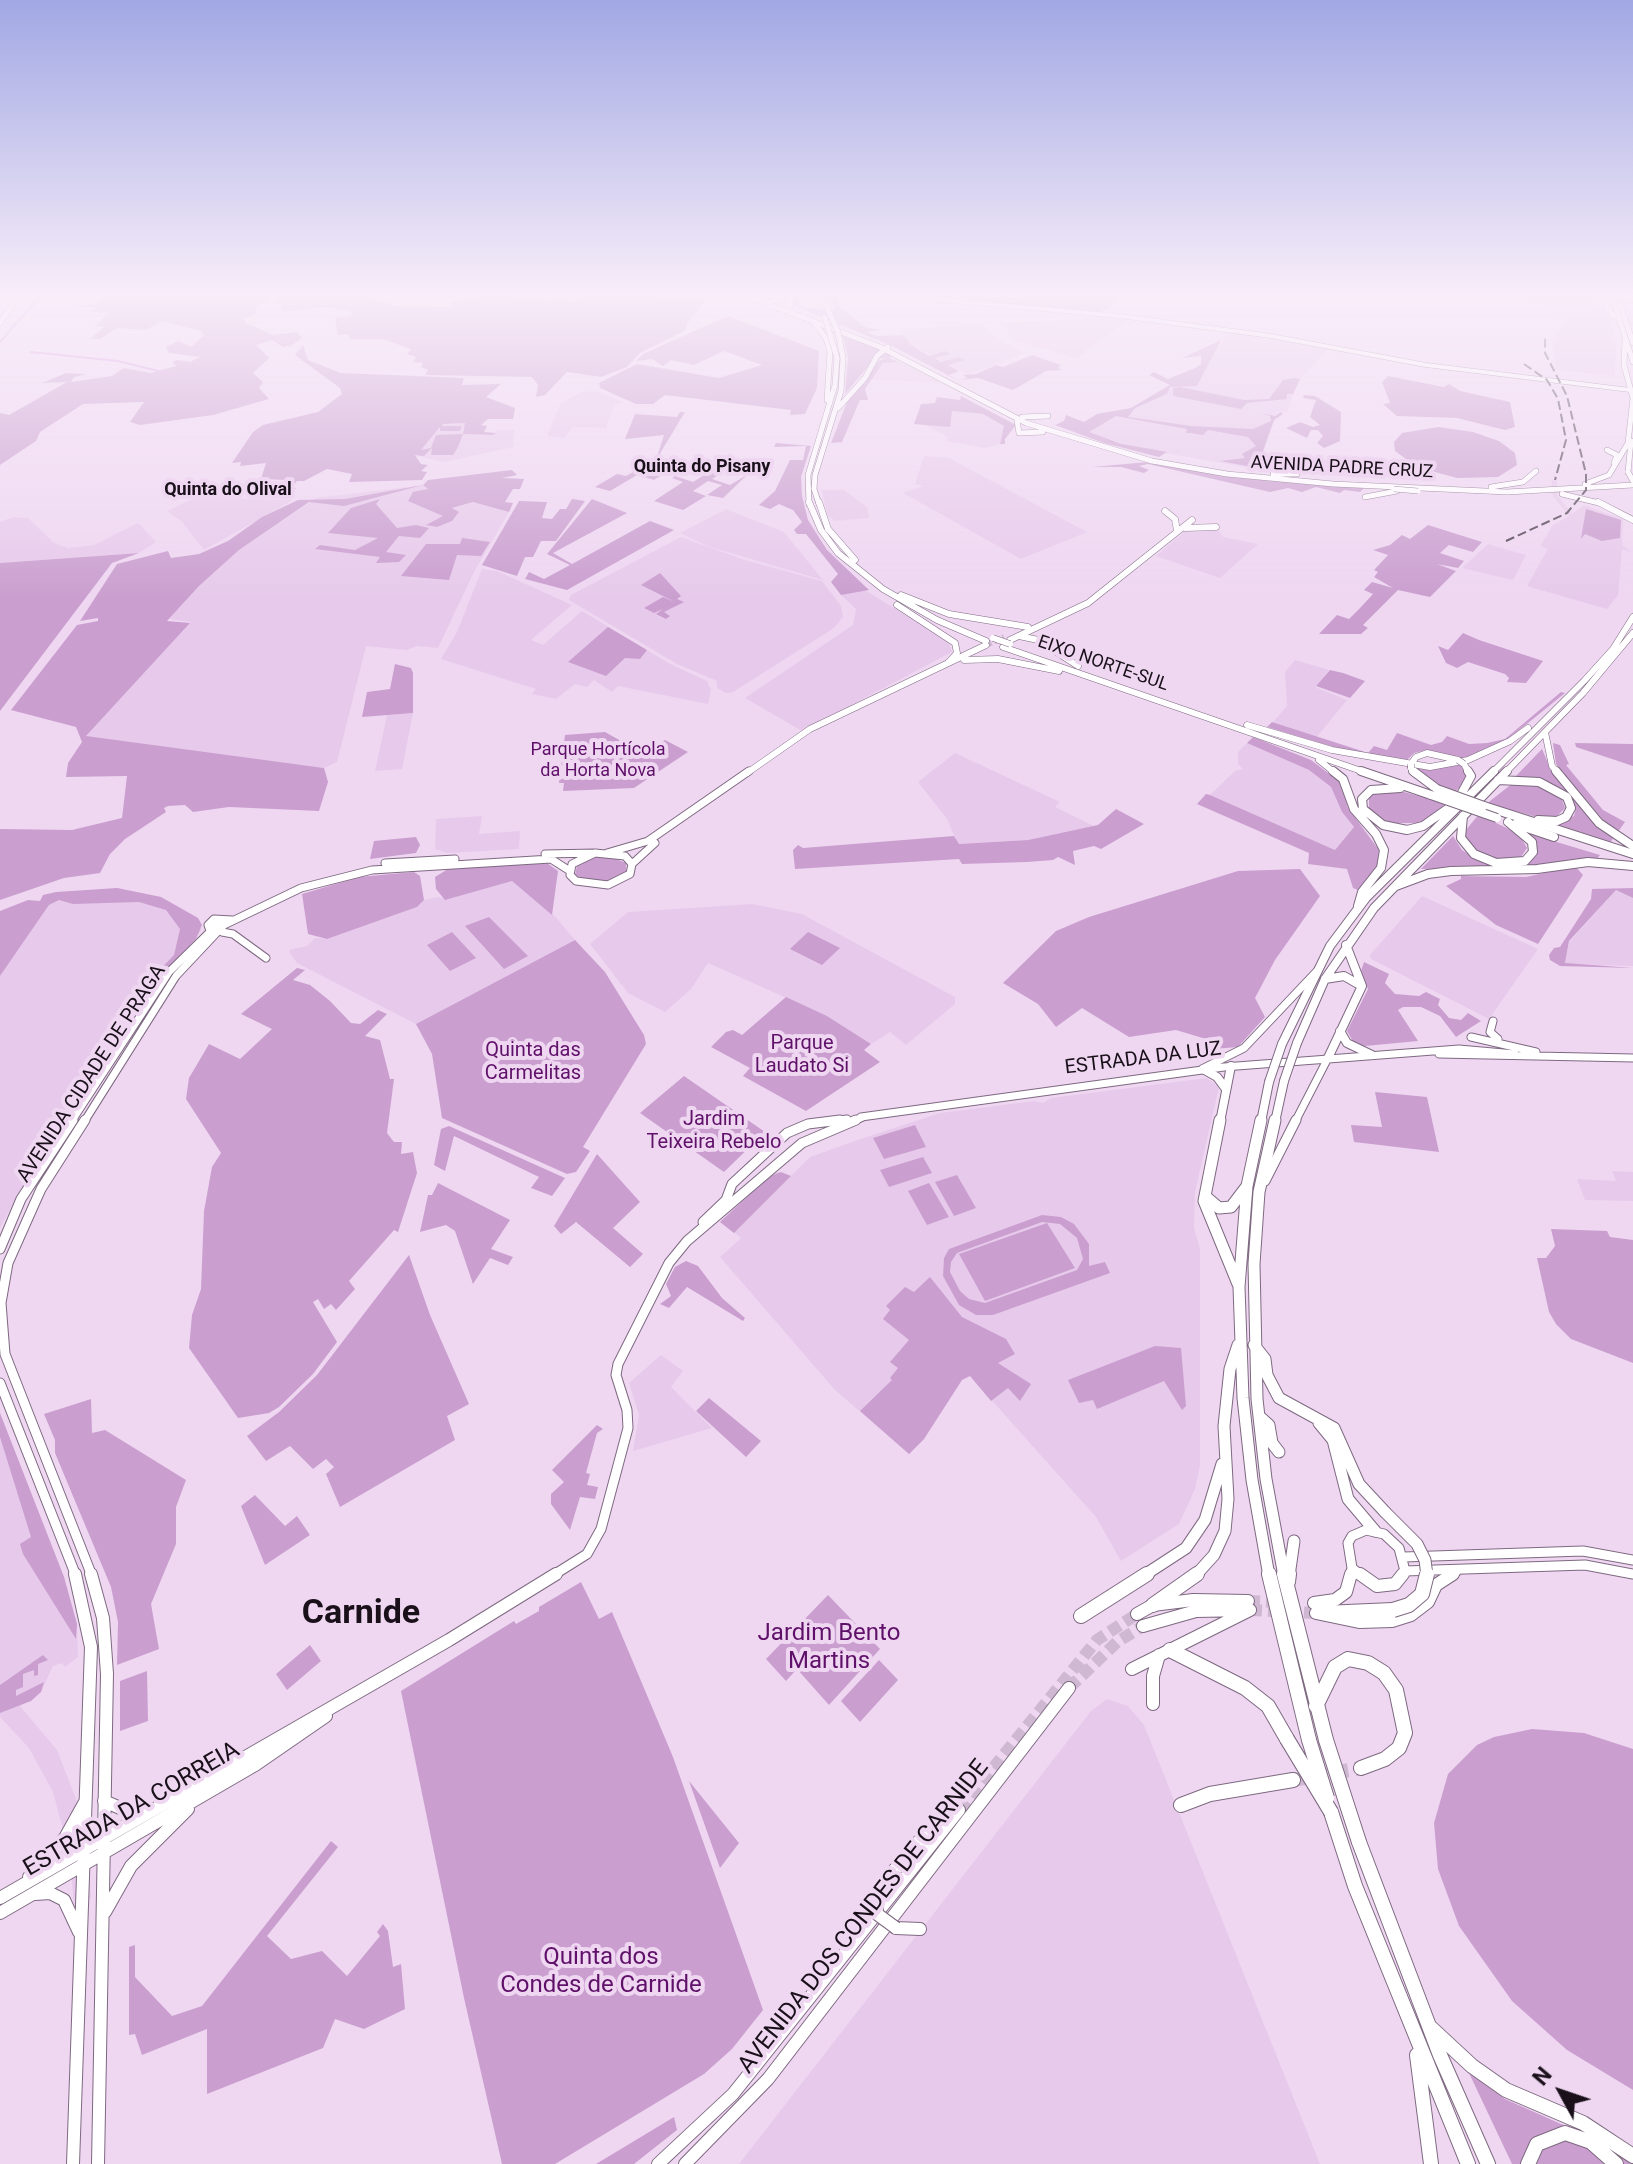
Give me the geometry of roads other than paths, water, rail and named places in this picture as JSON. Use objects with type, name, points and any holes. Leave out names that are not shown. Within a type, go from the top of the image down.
[{"type":"highway","points":[[826,414],[828,397]]},
{"type":"highway","name":"EIXO NORTE-SUL","points":[[831,397],[808,470],[807,489],[813,515],[838,553],[905,603],[989,644],[1007,640],[1244,727]]},
{"type":"highway","name":"EIXO NORTE-SUL","points":[[837,397],[835,414],[815,475],[815,500],[820,514],[845,551],[901,595],[989,644]]},
{"type":"highway","points":[[835,414],[848,397]]},
{"type":"highway","name":"AVENIDA PADRE CRUZ","points":[[977,397],[1053,431],[1126,455],[1192,469],[1259,478],[1366,484]]},
{"type":"highway","name":"AVENIDA PADRE CRUZ","points":[[980,397],[1020,418]]},
{"type":"highway","points":[[1630,397],[1632,478]]},
{"type":"highway","points":[[1051,416],[1053,431],[1019,433],[1020,418],[1051,416]]},
{"type":"highway","points":[[1582,485],[1605,478],[1628,443],[1630,429]]},
{"type":"highway","name":"AVENIDA PADRE CRUZ","points":[[1053,431],[1153,457],[1256,474],[1366,484],[1378,488],[1536,490],[1632,478]]},
{"type":"highway","points":[[1615,466],[1617,454],[1607,450],[1620,449],[1628,443]]},
{"type":"highway","points":[[1488,487],[1523,482],[1536,471]]},
{"type":"highway","points":[[1256,474],[1297,474]]},
{"type":"highway","name":"AVENIDA PADRE CRUZ","points":[[1536,490],[1547,492],[1632,478]]},
{"type":"highway","name":"AVENIDA PADRE CRUZ","points":[[1378,488],[1488,487],[1520,490]]},
{"type":"highway","points":[[1378,488],[1473,490]]},
{"type":"highway","points":[[1365,497],[1378,488],[1461,491]]},
{"type":"highway","points":[[1547,492],[1601,503],[1633,520]]},
{"type":"highway","points":[[838,553],[871,588],[955,643],[957,653],[949,662]]},
{"type":"highway","points":[[901,595],[949,614],[1028,627]]},
{"type":"highway","points":[[1468,2164],[1415,2040],[1341,1842],[1309,1740],[1274,1596],[1252,1480],[1240,1338],[1239,1287],[1247,1186],[1269,1082],[1282,1044],[1316,972],[1358,908],[1614,648],[1633,617]]},
{"type":"highway","points":[[1038,640],[1034,634],[1039,625]]},
{"type":"highway","points":[[1490,2164],[1428,2025],[1359,1842],[1316,1706],[1287,1589],[1266,1479],[1259,1416],[1254,1345],[1259,1192],[1284,1081],[1297,1043],[1325,979],[1346,945],[1393,887],[1612,662],[1633,633]]},
{"type":"highway","points":[[1019,636],[1038,640],[1078,666]]},
{"type":"highway","name":"EIXO NORTE-SUL","points":[[1007,640],[1089,676],[1244,727]]},
{"type":"highway","points":[[989,644],[998,659]]},
{"type":"highway","points":[[964,660],[998,659],[1089,676]]},
{"type":"highway","points":[[1262,733],[1365,757],[1443,767],[1510,741],[1569,695]]},
{"type":"highway","points":[[1244,727],[1511,819],[1632,856]]},
{"type":"highway","points":[[1545,732],[1552,766],[1589,812],[1632,856]]},
{"type":"highway","points":[[1262,733],[1334,770],[1346,785],[1356,811],[1380,841],[1382,865],[1362,892],[1358,908]]},
{"type":"highway","points":[[1427,753],[1461,762],[1471,774],[1457,806],[1447,809],[1423,826],[1407,830],[1379,823],[1367,813],[1362,803],[1368,791],[1383,786],[1434,792],[1416,776],[1411,766],[1416,757],[1427,753]]},
{"type":"highway","points":[[1498,780],[1539,782],[1563,793],[1571,805],[1566,817],[1557,821],[1511,819]]},
{"type":"highway","points":[[1463,816],[1461,838],[1474,854],[1503,864],[1525,861],[1533,852],[1532,842],[1511,819]]},
{"type":"highway","points":[[1393,887],[1428,874],[1537,869],[1588,862],[1617,863],[1632,856]]},
{"type":"highway","points":[[1328,1058],[1362,983],[1346,945]]},
{"type":"highway","points":[[1325,979],[1351,978],[1358,985],[1358,992]]},
{"type":"highway","points":[[1340,1031],[1347,1043],[1372,1055]]},
{"type":"highway","points":[[1231,1066],[1204,1194],[1239,1287]]},
{"type":"highway","points":[[1203,1069],[1217,1077],[1226,1089]]},
{"type":"highway","points":[[1204,1194],[1213,1204],[1225,1208],[1235,1204],[1237,1194],[1247,1186]]},
{"type":"highway","points":[[1153,1605],[1197,1574],[1214,1555],[1225,1531],[1225,1449],[1230,1369],[1240,1338]]},
{"type":"highway","points":[[1254,1345],[1265,1359],[1267,1375],[1279,1398],[1334,1428],[1359,1484],[1417,1544],[1425,1560],[1427,1578],[1422,1594],[1409,1605],[1393,1610],[1318,1610]]},
{"type":"highway","points":[[1259,1416],[1269,1425],[1272,1443],[1279,1452]]},
{"type":"highway","points":[[1314,1418],[1333,1440],[1348,1499],[1375,1531]]},
{"type":"highway","points":[[1081,1616],[1186,1548],[1205,1520],[1219,1483],[1225,1449]]},
{"type":"highway","points":[[1287,1589],[1294,1541]]},
{"type":"highway","points":[[1164,1653],[1227,1678],[1268,1706],[1331,1812]]},
{"type":"highway","points":[[1316,1706],[1335,1667],[1348,1659],[1368,1663],[1384,1673],[1396,1690],[1405,1733],[1392,1754],[1361,1768]]},
{"type":"highway","points":[[1181,1805],[1210,1794],[1293,1780]]},
{"type":"highway","points":[[1428,2025],[1472,2066],[1506,2090],[1583,2123],[1633,2156]]},
{"type":"highway","points":[[1415,2040],[1431,2164]]},
{"type":"highway","points":[[1528,2164],[1537,2144],[1553,2135],[1565,2133],[1591,2142],[1616,2164]]},
{"type":"main road","points":[[1165,511],[1175,519],[1177,531]]},
{"type":"main road","points":[[1007,640],[1028,627],[1054,620],[1093,603],[1177,531],[1194,526],[1216,527]]},
{"type":"main road","points":[[1007,640],[1063,611],[1093,603]]},
{"type":"main road","points":[[314,881],[424,861],[551,859],[570,871],[579,883],[608,885],[627,877],[632,864],[651,845],[816,731],[964,660],[989,644]]},
{"type":"main road","points":[[607,853],[643,844],[810,729],[989,644]]},
{"type":"main road","points":[[570,871],[575,861],[595,853]]},
{"type":"main road","points":[[266,958],[231,924],[212,921],[208,927],[216,932],[231,924],[284,892],[377,864],[607,853],[625,856],[632,864]]},
{"type":"main road","name":"AVENIDA CIDADE DE PRAGA","points":[[0,1249],[21,1199],[169,972],[216,932]]},
{"type":"main road","name":"AVENIDA CIDADE DE PRAGA","points":[[95,2163],[107,1674],[103,1618],[90,1569],[9,1366],[3,1341],[3,1290],[8,1263],[21,1227],[41,1189],[176,976],[216,932]]},
{"type":"main road","points":[[1203,1069],[1244,1048],[1316,972]]},
{"type":"main road","points":[[1493,1021],[1491,1034],[1502,1041]]},
{"type":"main road","points":[[1471,1037],[1502,1041],[1543,1055]]},
{"type":"main road","name":"ESTRADA DA LUZ","points":[[787,1133],[817,1122],[1231,1066],[1430,1052],[1447,1056],[1515,1054],[1633,1058]]},
{"type":"main road","points":[[1259,1192],[1328,1058]]},
{"type":"main road","name":"ESTRADA DA LUZ","points":[[687,1241],[791,1151],[818,1133],[863,1117]]},
{"type":"main road","points":[[285,1739],[577,1562],[595,1543],[628,1428],[627,1410],[616,1375],[620,1360],[669,1263],[728,1193],[732,1184],[787,1133],[793,1143],[791,1151]]},
{"type":"main road","points":[[728,1193],[745,1193]]},
{"type":"main road","points":[[0,1383],[85,1602],[91,1647],[73,2164]]},
{"type":"main road","points":[[1318,1610],[1346,1592],[1352,1568],[1347,1550],[1352,1536],[1366,1530],[1375,1531],[1393,1540],[1404,1557],[1405,1571],[1395,1584],[1377,1586],[1352,1568]]},
{"type":"main road","points":[[1404,1557],[1583,1551],[1633,1560]]},
{"type":"main road","points":[[1405,1571],[1585,1565],[1633,1574]]},
{"type":"main road","points":[[1318,1610],[1359,1622],[1392,1621],[1411,1615],[1428,1602],[1436,1585],[1459,1570]]},
{"type":"main road","points":[[1137,1614],[1153,1605],[1193,1600],[1249,1606]]},
{"type":"main road","points":[[1143,1626],[1196,1611],[1249,1606]]},
{"type":"main road","points":[[1132,1669],[1249,1606]]},
{"type":"main road","points":[[1153,1704],[1153,1676],[1164,1653]]},
{"type":"main road","name":"AVENIDA DOS CONDES DE CARNIDE","points":[[685,2164],[768,2079],[898,1906],[1069,1688]]},
{"type":"main road","name":"ESTRADA DA CORREIA","points":[[0,1898],[26,1890],[103,1854],[199,1799],[285,1739]]},
{"type":"main road","name":"ESTRADA DA CORREIA","points":[[0,1913],[84,1848],[148,1810],[285,1739]]},
{"type":"main road","points":[[81,1937],[64,1900],[50,1893],[26,1890],[65,1838],[87,1798]]},
{"type":"main road","points":[[103,1917],[131,1866],[199,1799]]},
{"type":"main road","points":[[104,1801],[127,1811],[148,1810]]},
{"type":"main road","name":"AVENIDA DOS CONDES DE CARNIDE","points":[[658,2164],[733,2094],[959,1810],[935,1822],[880,1887],[876,1896],[877,1914],[896,1928],[920,1929]]},
{"type":"tunnel","points":[[986,645],[1004,637]]},
{"type":"tunnel","points":[[1248,1601],[1277,1602]]},
{"type":"tunnel","points":[[1250,1610],[1316,1613]]},
{"type":"tunnel","points":[[959,1810],[1097,1640],[1137,1614]]},
{"type":"tunnel","points":[[1069,1688],[1117,1642],[1143,1626]]},
{"type":"tunnel","points":[[1293,1780],[1361,1768]]},
{"type":"railway","points":[[1555,480],[1566,440],[1557,397]]},
{"type":"railway","points":[[1506,541],[1567,513],[1586,490],[1586,474],[1567,397]]},
{"type":"district","name":"Quinta do Pisany","points":[[702,467]]},
{"type":"district","name":"Quinta do Olival","points":[[228,490]]},
{"type":"district","name":"Carnide","points":[[361,1614]]},
{"type":"park label","name":"Parque Hortícola da Horta Nova","points":[[598,760]]},
{"type":"park label","name":"Parque Laudato Si","points":[[802,1056]]},
{"type":"park label","name":"Quinta das Carmelitas","points":[[533,1062]]},
{"type":"park label","name":"Jardim Teixeira Rebelo","points":[[714,1132]]},
{"type":"park label","name":"Jardim Bento Martins","points":[[829,1648]]},
{"type":"park label","name":"Quinta dos Condes de Carnide","points":[[601,1972]]}]
